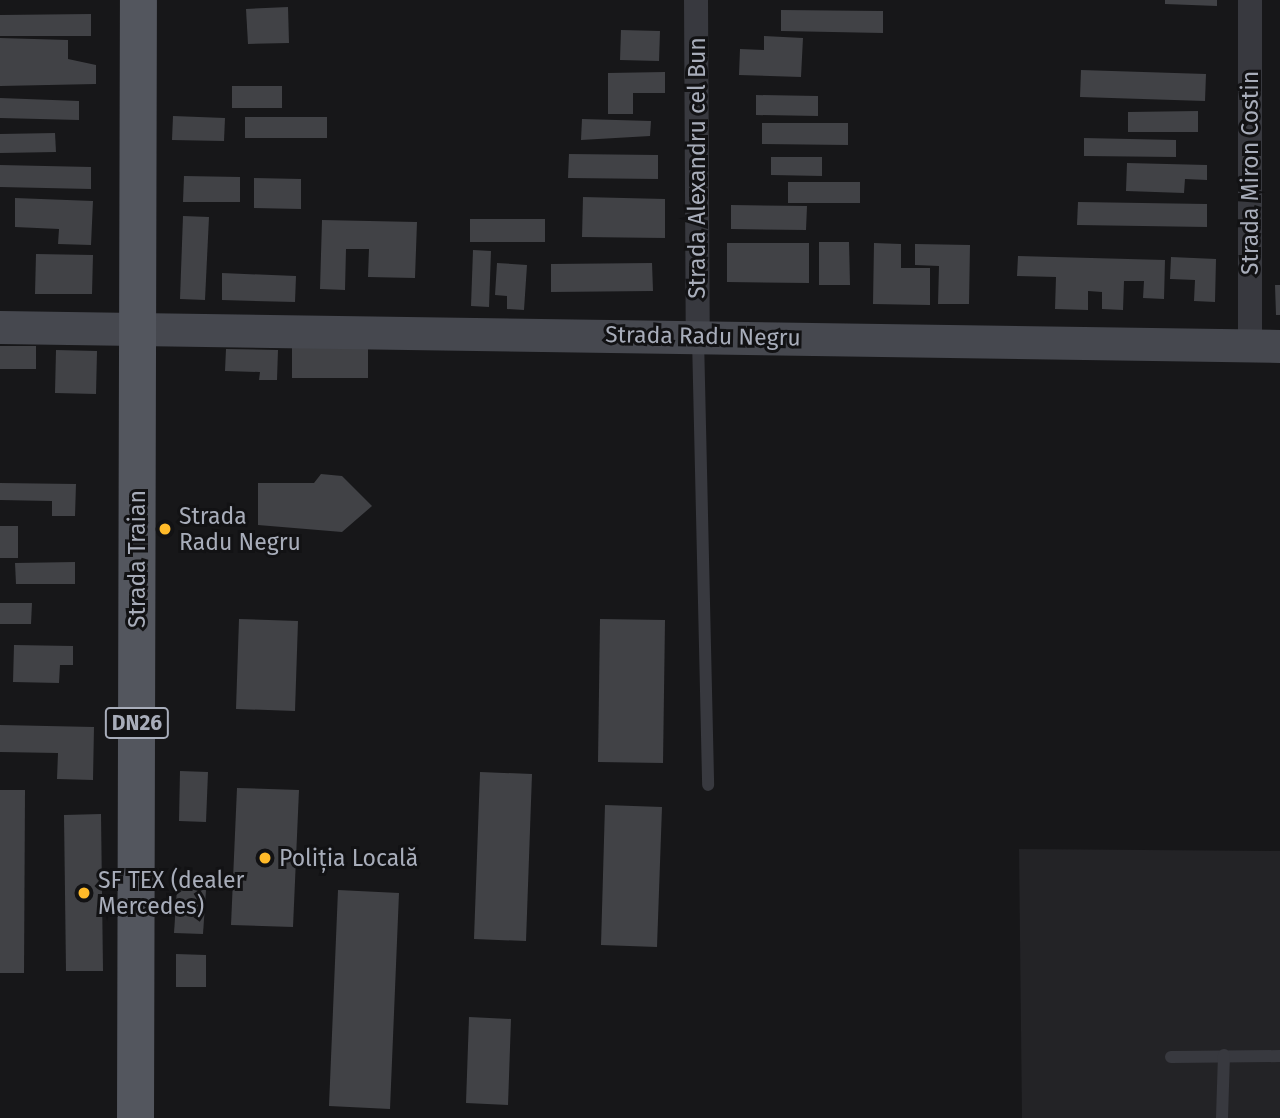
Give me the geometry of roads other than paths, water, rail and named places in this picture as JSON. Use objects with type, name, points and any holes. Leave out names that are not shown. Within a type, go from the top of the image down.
[{"type":"main road","name":"Strada Traian","points":[[135,1118],[138,0]]},
{"type":"street","name":"Strada Alexandru cel Bun","points":[[696,0],[698,336]]},
{"type":"street","name":"Strada Miron Costin","points":[[1250,0],[1265,346]]},
{"type":"street","name":"Strada Radu Negru","points":[[0,327],[1265,346]]},
{"type":"lane","points":[[698,336],[708,785]]},
{"type":"lane","points":[[1222,1118],[1224,1055]]},
{"type":"lane","points":[[1171,1058],[1280,1056]]},
{"type":"place","name":"Strada Radu Negru","points":[[165,529]]},
{"type":"place","name":"Poliția Locală","points":[[265,858]]},
{"type":"place","name":"SF TEX (dealer Mercedes)","points":[[84,893]]}]
